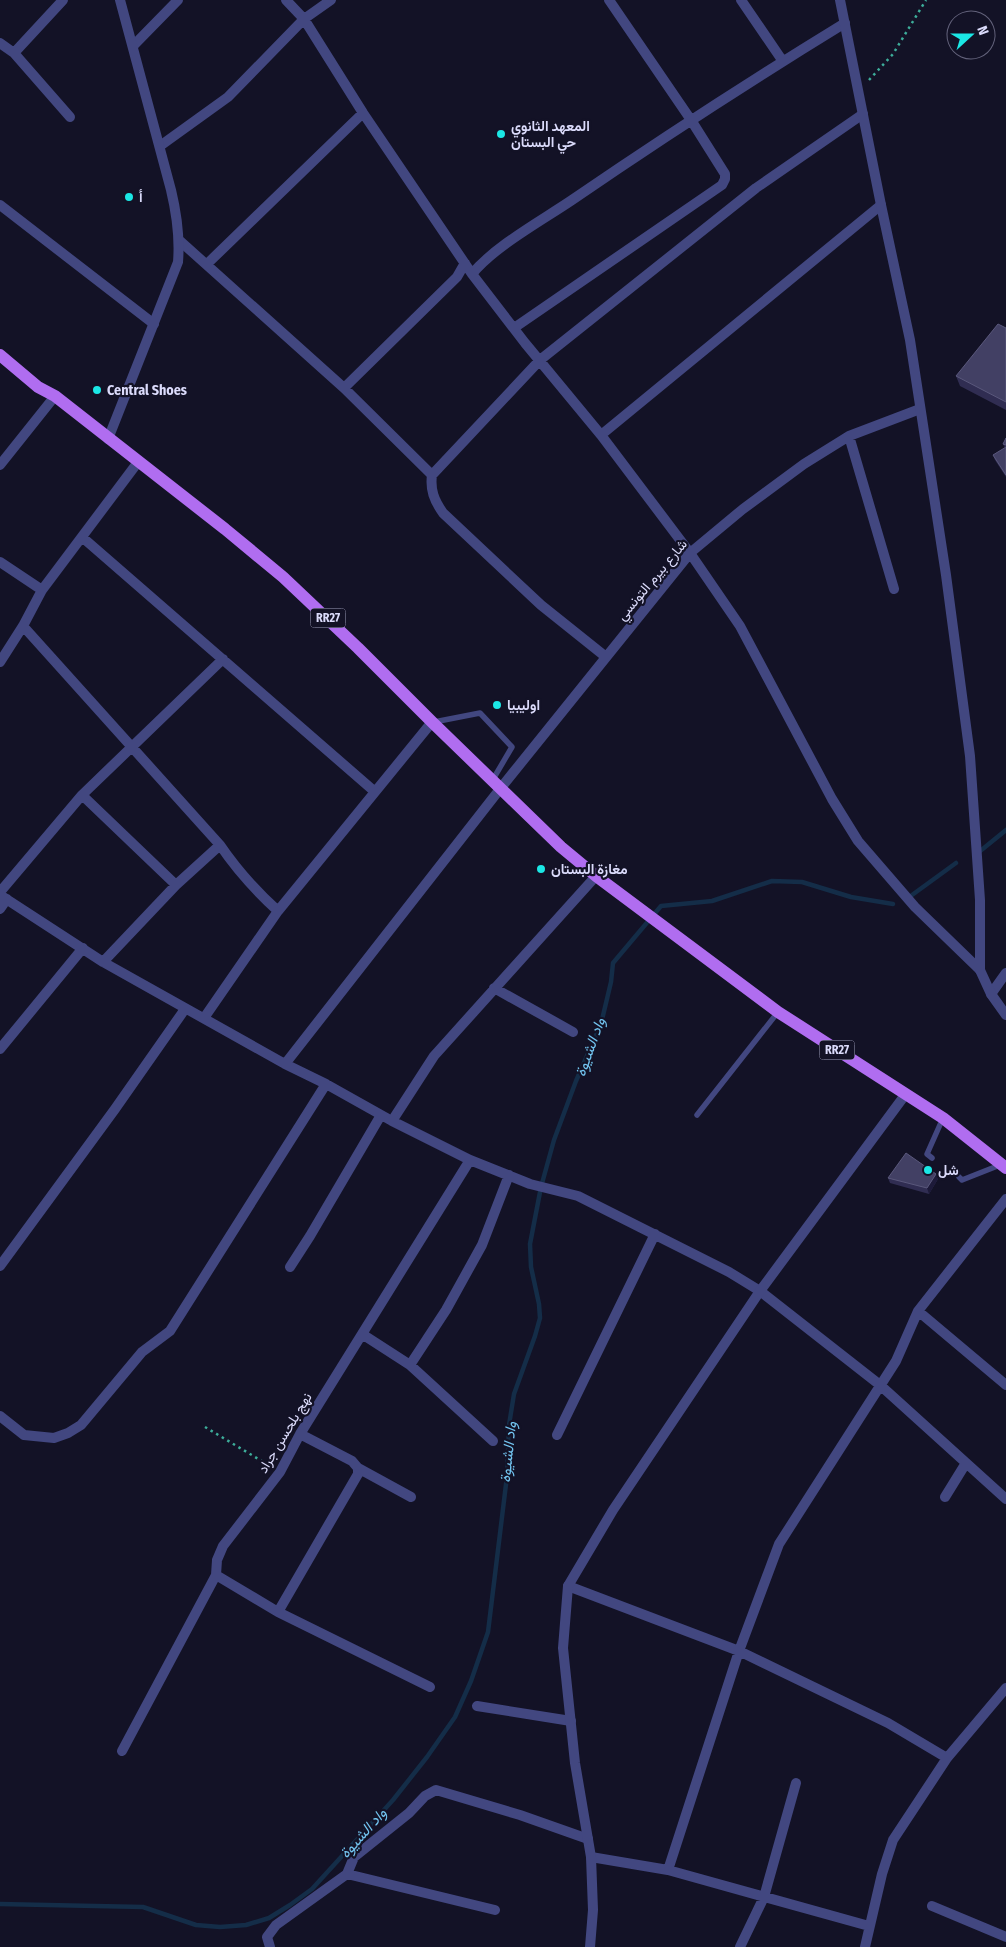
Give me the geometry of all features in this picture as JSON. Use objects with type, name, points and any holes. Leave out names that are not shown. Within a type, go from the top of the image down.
[{"type":"main road","name":"RR27","points":[[1,359],[38,387],[55,396],[108,440],[283,577],[351,641],[496,785],[561,847],[596,876],[778,1012],[943,1118],[1004,1166]]},
{"type":"street","points":[[14,53],[62,0]]},
{"type":"street","points":[[108,440],[178,262],[180,241],[177,215],[160,146],[120,0]]},
{"type":"street","points":[[132,46],[178,0]]},
{"type":"street","points":[[286,0],[304,19],[363,113],[472,274],[601,435],[690,553],[740,626],[832,799],[858,841],[915,907],[980,970],[991,994],[1006,1015]]},
{"type":"street","points":[[160,146],[228,97],[304,19],[331,0]]},
{"type":"street","points":[[514,328],[722,185],[725,179],[725,174],[692,120],[609,0]]},
{"type":"street","points":[[741,0],[782,60]]},
{"type":"street","points":[[840,0],[910,340],[946,575],[970,756],[980,900],[980,970]]},
{"type":"street","points":[[472,274],[489,256],[782,60],[845,23]]},
{"type":"street","points":[[0,43],[14,53],[70,117]]},
{"type":"street","points":[[207,264],[363,113]]},
{"type":"street","points":[[606,657],[541,605],[443,513],[433,497],[432,475],[540,360],[756,188],[863,114]]},
{"type":"street","points":[[0,205],[154,324]]},
{"type":"street","points":[[601,435],[881,205]]},
{"type":"street","points":[[180,241],[344,388],[432,475]]},
{"type":"street","points":[[344,388],[457,277],[465,263]]},
{"type":"street","points":[[0,465],[55,396]]},
{"type":"street","name":"شارع بيرم التونسي","points":[[285,1064],[496,785],[606,657],[690,553],[804,464],[849,436],[920,409]]},
{"type":"street","points":[[849,436],[894,589]]},
{"type":"street","points":[[0,662],[42,590],[138,462]]},
{"type":"street","points":[[82,537],[374,791]]},
{"type":"street","points":[[0,562],[42,590]]},
{"type":"street","points":[[22,626],[220,845],[243,876],[278,911]]},
{"type":"street","points":[[0,909],[2,895],[82,795],[223,659]]},
{"type":"street","points":[[204,1018],[278,911],[432,722]]},
{"type":"street","points":[[82,795],[176,885]]},
{"type":"street","points":[[103,962],[176,885],[220,845]]},
{"type":"street","points":[[392,1121],[434,1056],[596,876]]},
{"type":"street","points":[[2,895],[103,962],[285,1064],[326,1084],[392,1121],[470,1160],[530,1184],[578,1196],[729,1272],[760,1291],[880,1385],[1006,1500]]},
{"type":"street","points":[[0,1049],[83,948]]},
{"type":"street","points":[[991,994],[1006,973]]},
{"type":"street","points":[[494,988],[573,1032]]},
{"type":"street","points":[[0,1266],[115,1109],[185,1008]]},
{"type":"street","points":[[0,1416],[24,1435],[54,1438],[68,1433],[81,1425],[142,1352],[170,1331],[326,1084]]},
{"type":"street","points":[[590,1947],[593,1910],[591,1857],[575,1763],[563,1648],[568,1586],[613,1510],[760,1291],[905,1095]]},
{"type":"street","points":[[290,1267],[381,1115]]},
{"type":"street","name":"نهج بلحسن جراد","points":[[122,1750],[216,1576],[217,1560],[223,1546],[280,1472],[300,1434],[470,1160]]},
{"type":"street","points":[[410,1364],[446,1310],[482,1245],[509,1175]]},
{"type":"street","points":[[668,1870],[739,1651],[779,1544],[896,1361],[918,1311],[1006,1199]]},
{"type":"street","points":[[557,1435],[655,1234]]},
{"type":"street","points":[[918,1311],[1006,1385]]},
{"type":"street","points":[[362,1334],[410,1364],[493,1441]]},
{"type":"street","points":[[300,1434],[352,1461],[358,1468],[411,1498]]},
{"type":"street","points":[[945,1497],[966,1463]]},
{"type":"street","points":[[278,1612],[358,1474],[358,1468]]},
{"type":"street","points":[[216,1576],[278,1612],[430,1687]]},
{"type":"street","points":[[568,1586],[739,1651],[888,1723],[947,1758]]},
{"type":"street","points":[[865,1947],[882,1874],[893,1840],[947,1758],[1006,1688]]},
{"type":"street","points":[[477,1706],[571,1721]]},
{"type":"street","points":[[740,1947],[764,1897],[796,1783]]},
{"type":"street","points":[[270,1947],[268,1936],[276,1925],[347,1874],[354,1857],[409,1812],[425,1796],[436,1790],[520,1815],[588,1839]]},
{"type":"street","points":[[591,1857],[668,1870],[869,1926]]},
{"type":"street","points":[[347,1874],[495,1910]]},
{"type":"street","points":[[932,1906],[1006,1937]]},
{"type":"lane","points":[[432,722],[480,713],[512,747],[496,785]]},
{"type":"lane","points":[[696,1115],[778,1012]]},
{"type":"lane","points":[[932,1158],[927,1154],[943,1118]]},
{"type":"lane","points":[[959,1177],[962,1180],[1004,1166]]},
{"type":"path","points":[[859,91],[893,54],[926,0]]},
{"type":"path","points":[[205,1427],[280,1472]]},
{"type":"building","points":[[998,324],[1006,328],[1006,402],[956,376]]},
{"type":"building","points":[[1006,447],[1006,475],[993,455]]},
{"type":"building","points":[[906,1153],[936,1174],[927,1188],[888,1178]]},
{"type":"waterway","name":"واد الشيوة","points":[[979,852],[1006,830]]},
{"type":"waterway","name":"واد الشيوة","points":[[912,895],[956,863]]},
{"type":"waterway","name":"واد الشيوة","points":[[0,1904],[143,1907],[196,1925],[220,1927],[246,1925],[269,1918],[312,1889],[393,1800],[427,1757],[455,1717],[471,1681],[488,1632],[507,1476],[509,1425],[514,1394],[540,1318],[531,1267],[530,1244],[541,1187],[554,1140],[576,1081],[601,1024],[611,982],[613,963],[661,906],[712,901],[772,881],[802,882],[851,897],[893,904]]},
{"type":"place","name":"المعهد الثانوي حي البستان","points":[[501,134]]},
{"type":"place","name":"أ","points":[[129,197]]},
{"type":"place","name":"Central Shoes","points":[[97,390]]},
{"type":"place","name":"اوليبيا","points":[[497,705]]},
{"type":"place","name":"مغازة البستان","points":[[541,869]]},
{"type":"place","name":"شل","points":[[928,1170]]}]
